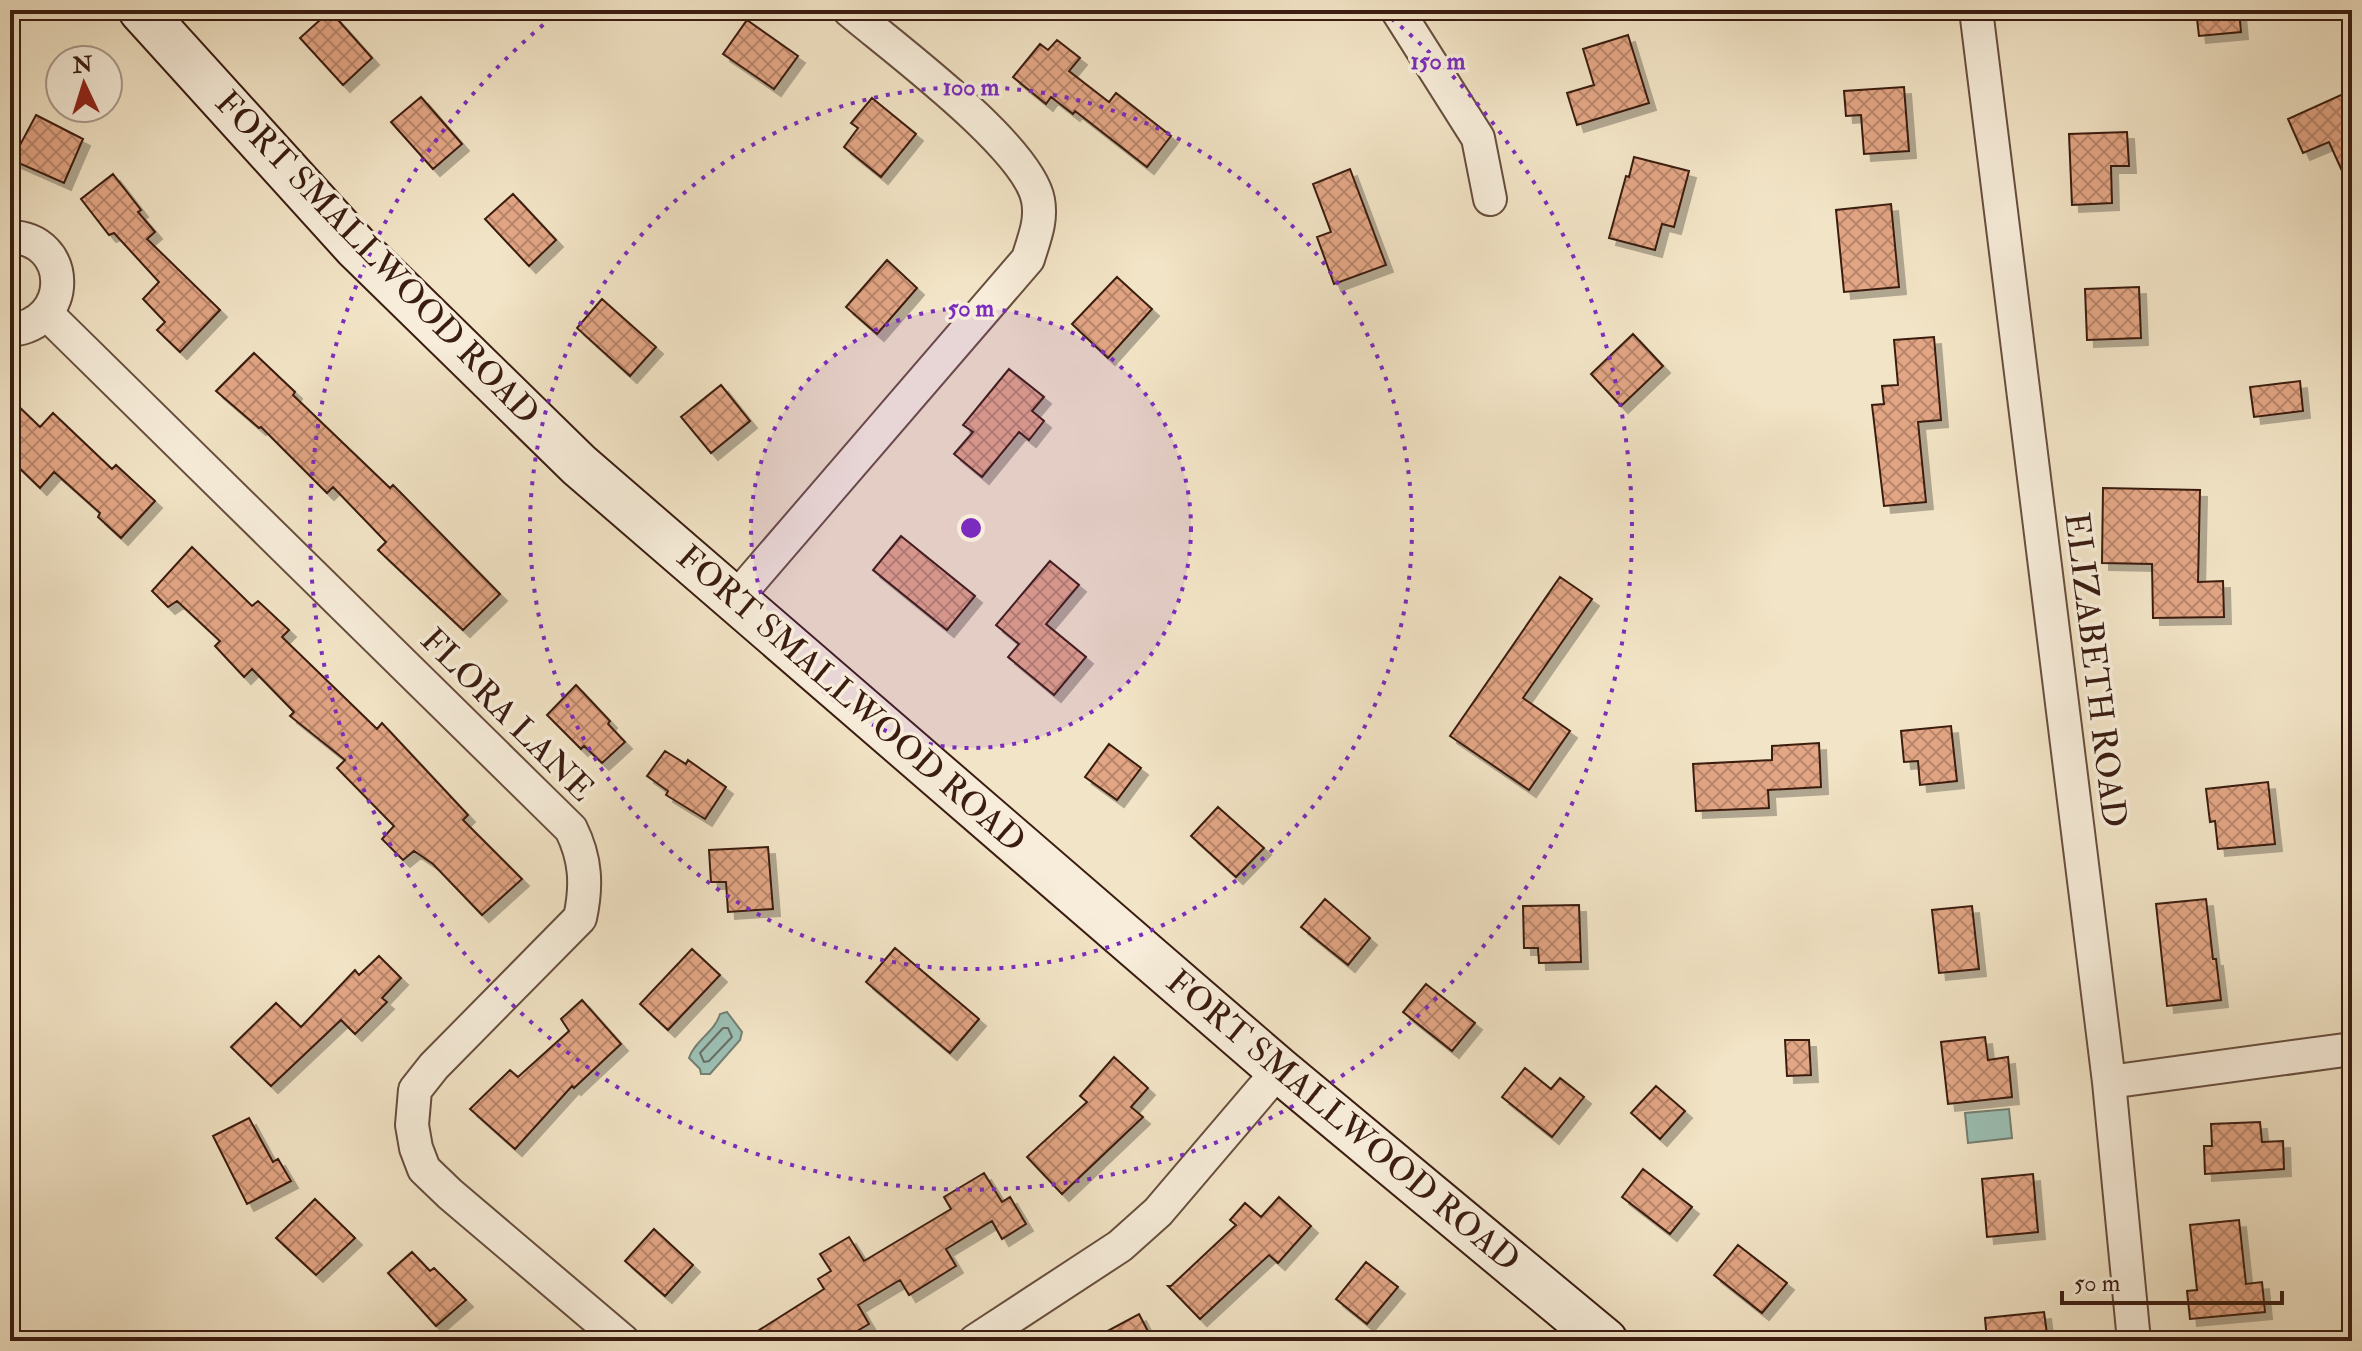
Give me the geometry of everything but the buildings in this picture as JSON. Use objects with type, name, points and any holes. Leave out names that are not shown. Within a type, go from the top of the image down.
[{"type":"main road","name":"FORT SMALLWOOD ROAD","points":[[141,10],[356,247],[579,465],[1279,1070],[1605,1341]]},
{"type":"street","points":[[735,599],[1028,259],[1040,223],[1038,198],[1027,172],[991,131],[849,10]]},
{"type":"street","points":[[1397,10],[1478,138],[1490,199]]},
{"type":"street","name":"ELIZABETH ROAD","points":[[1976,10],[2109,1082],[2134,1341]]},
{"type":"street","points":[[10,237],[35,243],[53,262],[58,278],[57,294],[47,314],[29,327],[10,330]]},
{"type":"street","name":"FLORA LANE","points":[[47,314],[571,829],[582,851],[586,892],[580,918],[434,1066],[415,1090],[412,1125],[424,1169],[623,1341]]},
{"type":"street","points":[[2109,1082],[2352,1049]]},
{"type":"street","points":[[975,1341],[1120,1246],[1158,1212],[1279,1070]]},
{"type":"water","points":[[727,1012],[742,1032],[740,1040],[710,1074],[701,1074],[689,1058],[720,1014]]},
{"type":"water","points":[[2009,1109],[2012,1138],[1968,1143],[1965,1113]]}]
